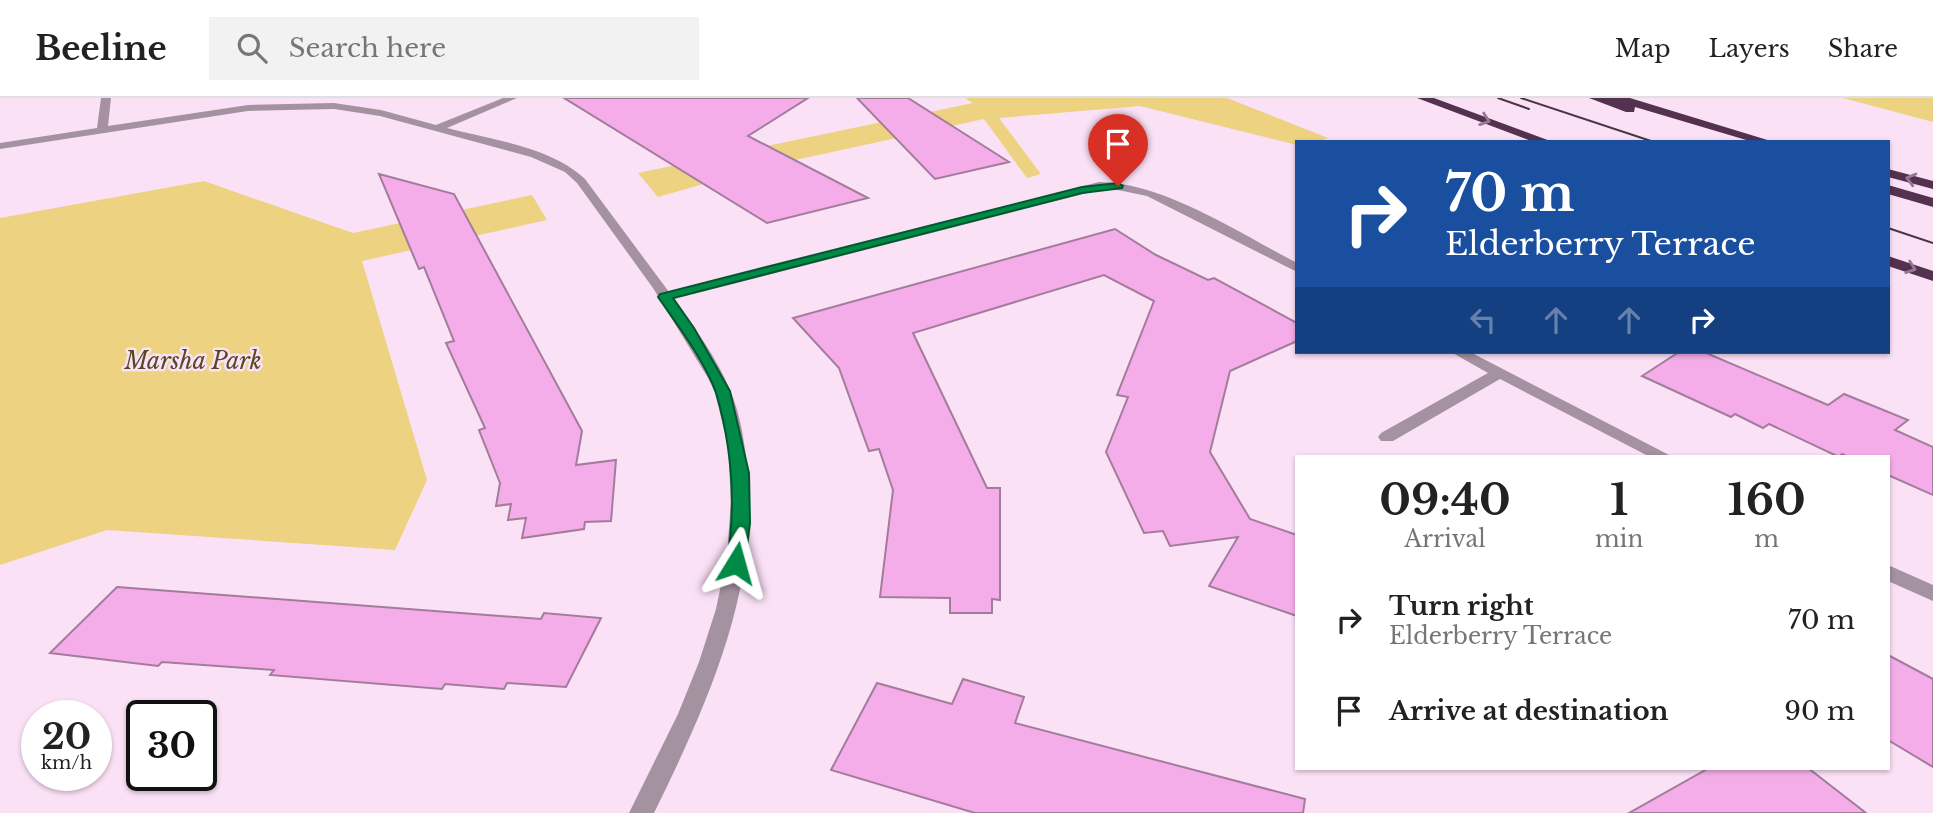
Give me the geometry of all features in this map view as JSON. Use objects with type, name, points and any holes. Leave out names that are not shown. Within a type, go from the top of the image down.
[{"type":"highway","points":[[1423,98],[1541,140]]},
{"type":"highway","points":[[1595,98],[1729,140]]},
{"type":"highway","points":[[1617,98],[1761,140]]},
{"type":"highway","points":[[1890,174],[1933,185]]},
{"type":"highway","points":[[1890,190],[1933,203]]},
{"type":"highway","points":[[1890,262],[1933,276]]},
{"type":"street","points":[[102,130],[106,98]]},
{"type":"street","points":[[437,128],[512,98]]},
{"type":"street","points":[[0,146],[248,108],[308,105],[360,108],[535,155],[569,170],[581,180],[687,328],[723,391],[741,473],[742,523],[733,583],[705,678],[641,813]]},
{"type":"street","points":[[665,297],[1098,186],[1118,186],[1151,193],[1295,267]]},
{"type":"street","points":[[1463,354],[1660,455]]},
{"type":"street","points":[[1387,436],[1500,373]]},
{"type":"street","points":[[1890,573],[1933,594]]},
{"type":"green space","points":[[965,98],[1227,98],[1328,138],[1295,140],[1295,145],[1140,106],[999,118],[1041,174],[1027,178],[984,119],[759,168],[658,197],[638,173],[973,103]]},
{"type":"green space","points":[[1843,98],[1933,98],[1933,122]]},
{"type":"green space","name":"Marsha Park","points":[[204,181],[353,233],[532,195],[547,220],[362,261],[427,480],[395,550],[107,530],[0,565],[0,218]]},
{"type":"building","points":[[564,98],[808,98],[748,136],[868,198],[767,223]]},
{"type":"building","points":[[857,98],[908,98],[1009,162],[935,179]]},
{"type":"building","points":[[379,174],[454,194],[582,431],[576,465],[616,460],[611,521],[585,522],[584,529],[522,538],[526,518],[508,520],[511,504],[496,506],[500,483],[479,430],[485,428],[446,343],[454,341],[424,267],[419,269]]},
{"type":"building","points":[[1115,229],[1156,255],[1208,280],[1214,278],[1295,322],[1295,342],[1230,371],[1210,452],[1250,519],[1295,534],[1295,615],[1209,586],[1238,537],[1170,546],[1163,531],[1144,533],[1106,452],[1128,397],[1117,395],[1154,301],[1104,275],[913,333],[987,488],[1000,488],[1000,600],[992,599],[992,613],[950,613],[950,598],[880,597],[893,490],[879,449],[869,451],[839,368],[793,318]]},
{"type":"building","points":[[1676,354],[1709,354],[1828,405],[1844,394],[1908,420],[1895,430],[1933,447],[1933,495],[1890,476],[1890,455],[1835,455],[1769,424],[1763,428],[1735,414],[1731,417],[1642,376]]},
{"type":"building","points":[[117,587],[541,619],[544,613],[601,618],[566,687],[507,683],[504,689],[445,684],[442,689],[270,675],[274,670],[162,662],[158,666],[50,653]]},
{"type":"building","points":[[1890,656],[1933,679],[1933,767],[1890,741]]},
{"type":"building","points":[[963,679],[1024,697],[1015,723],[1305,799],[1303,813],[975,813],[831,770],[877,683],[952,704]]},
{"type":"building","points":[[1705,770],[1811,770],[1866,813],[1629,813]]},
{"type":"tram line","points":[[1498,98],[1529,109]]},
{"type":"tram line","points":[[1521,98],[1648,140]]},
{"type":"tram line","points":[[1890,229],[1933,243]]},
{"type":"route","points":[[736,563],[742,523],[741,473],[723,391],[687,328],[665,297],[1098,186],[1118,186]]}]
